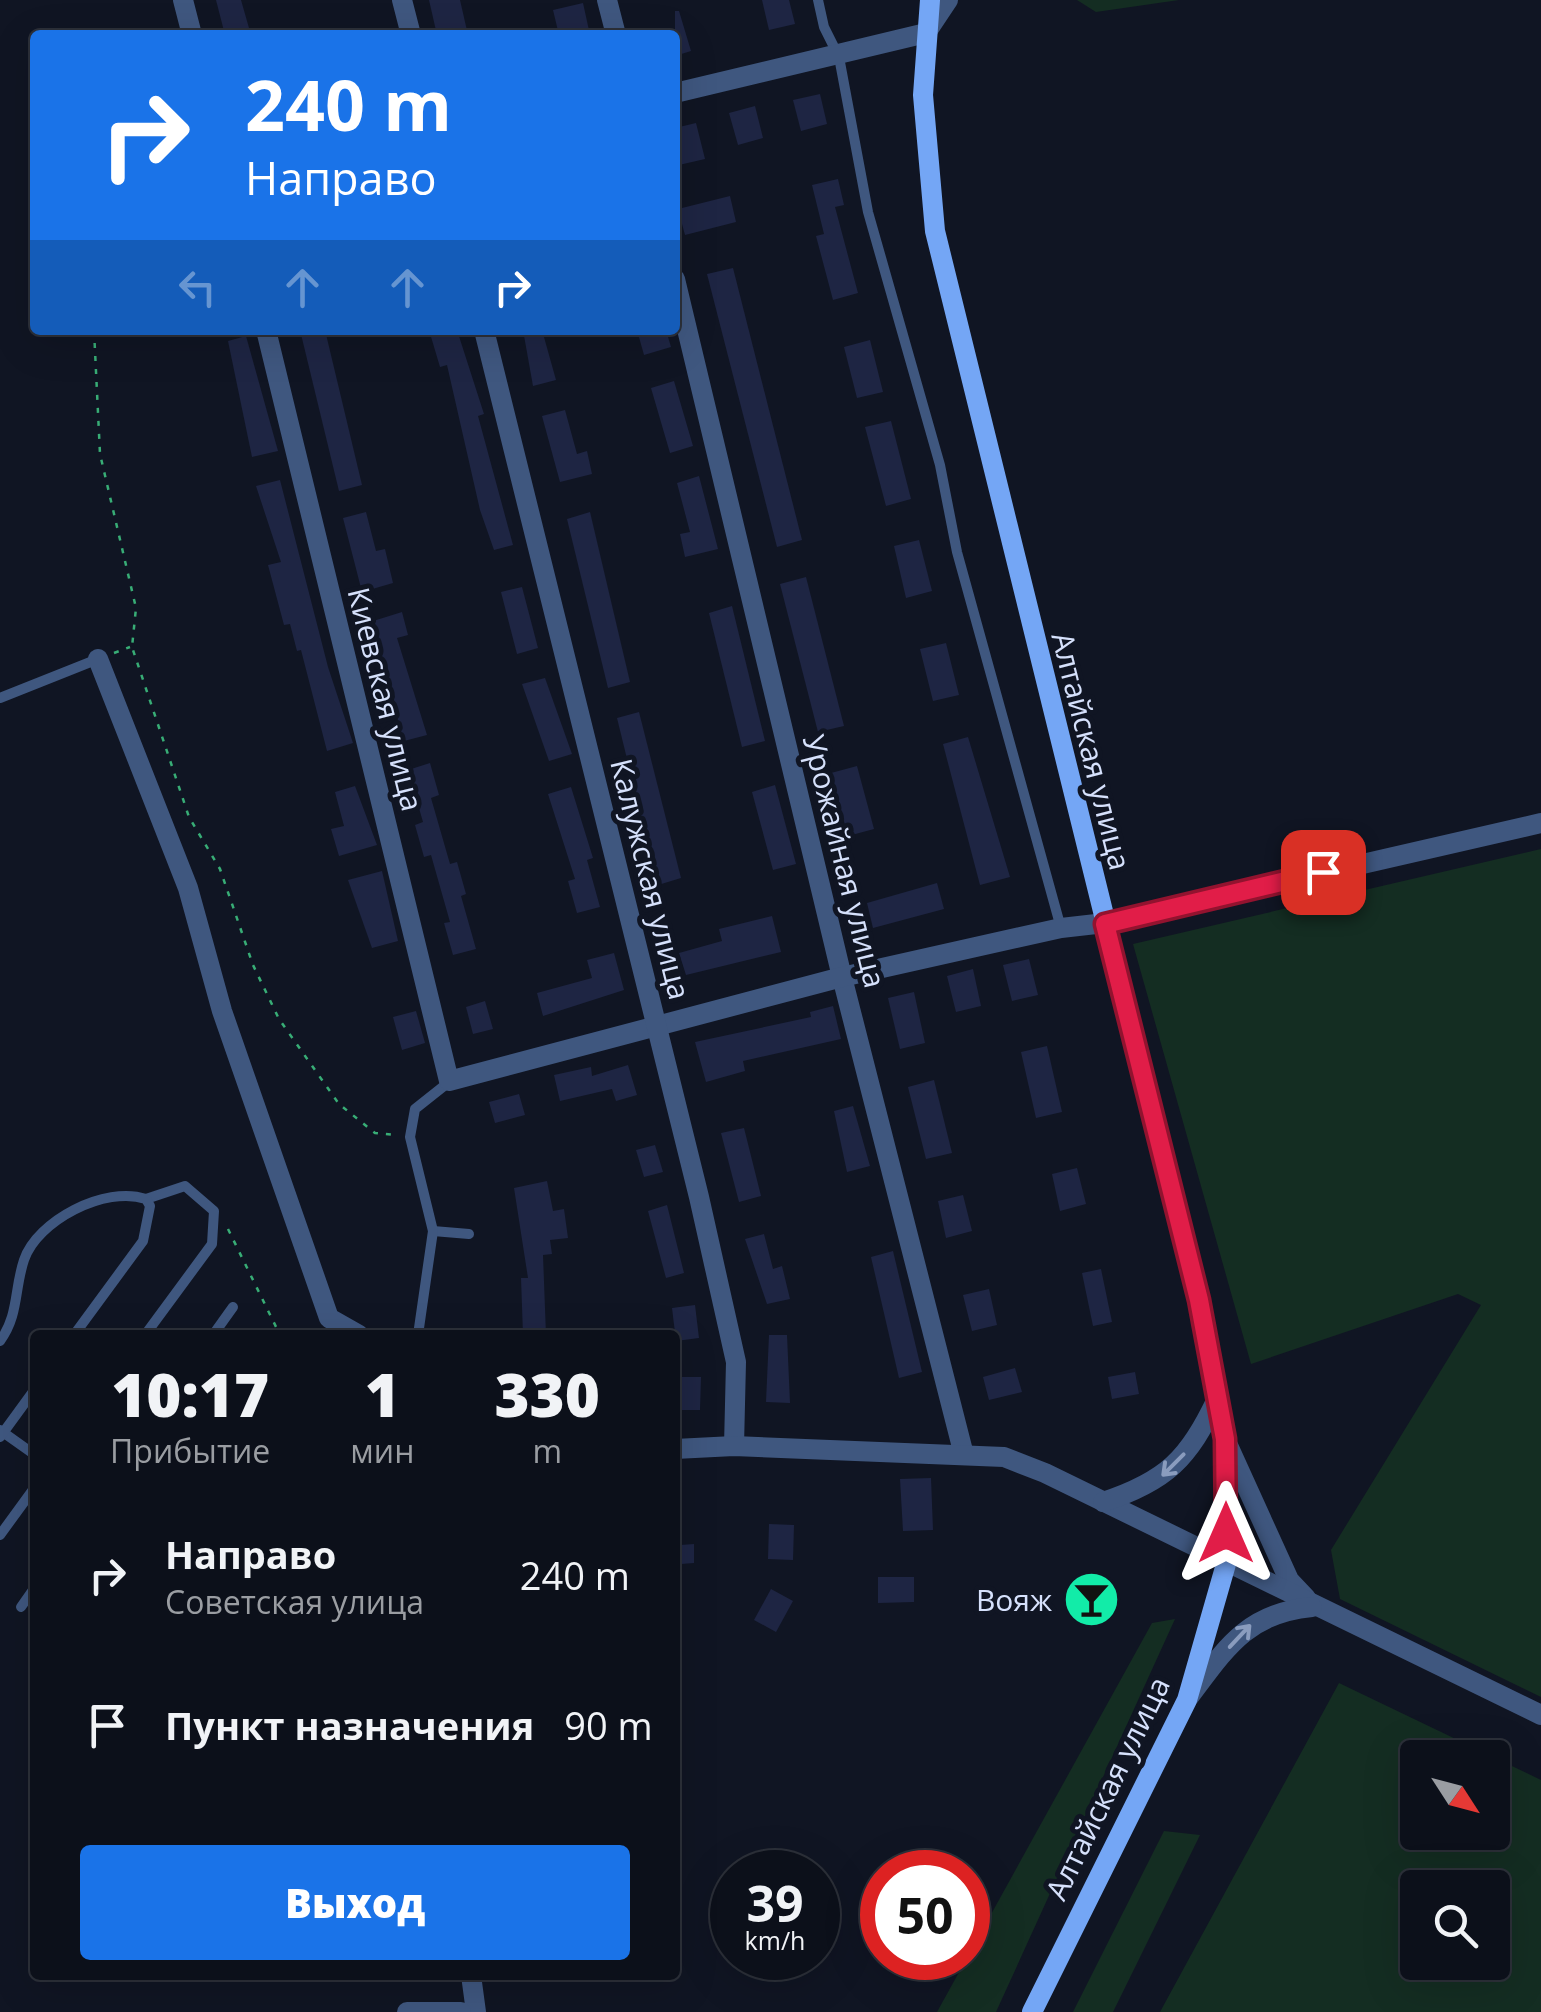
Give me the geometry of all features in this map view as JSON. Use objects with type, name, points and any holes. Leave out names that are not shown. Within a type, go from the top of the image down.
[{"type":"main road","name":"Алтайская улица","points":[[930,0],[924,95],[935,231],[1199,1300],[1225,1439],[1226,1564],[1187,1700],[1032,2012]]},
{"type":"street","points":[[183,0],[191,30]]},
{"type":"street","points":[[402,0],[409,30]]},
{"type":"street","points":[[607,0],[615,30]]},
{"type":"street","points":[[680,92],[926,33],[948,0]]},
{"type":"street","name":"Урожайная улица","points":[[680,300],[842,976],[964,1455]]},
{"type":"street","name":"Киевская улица","points":[[267,335],[449,1081]]},
{"type":"street","name":"Калужская улица","points":[[485,335],[736,1362],[734,1446]]},
{"type":"street","points":[[98,659],[188,888],[222,1012],[330,1318],[351,1330]]},
{"type":"street","points":[[449,1081],[842,976],[1061,928],[1105,924],[1541,823]]},
{"type":"street","points":[[1103,1502],[1147,1488],[1174,1468],[1201,1432],[1217,1399]]},
{"type":"street","points":[[1225,1439],[1289,1580],[1314,1607]]},
{"type":"street","points":[[680,1448],[734,1446],[1004,1457],[1541,1715]]},
{"type":"street","points":[[1187,1700],[1250,1624],[1279,1610],[1314,1607]]},
{"type":"street","points":[[472,1980],[476,2012]]},
{"type":"street","points":[[407,2012],[461,2012]]},
{"type":"lane","points":[[818,0],[824,28],[839,56],[868,212],[940,465],[957,552],[1032,837],[1061,928]]},
{"type":"lane","points":[[0,698],[98,659]]},
{"type":"lane","points":[[419,1330],[433,1230],[410,1137],[415,1108],[449,1081]]},
{"type":"lane","points":[[0,1341],[14,1321],[23,1262],[33,1241],[93,1198],[146,1199],[184,1186],[214,1211],[212,1244],[149,1330]]},
{"type":"lane","points":[[78,1330],[143,1241],[150,1206],[146,1199]]},
{"type":"lane","points":[[433,1230],[469,1234]]},
{"type":"lane","points":[[217,1330],[233,1307]]},
{"type":"lane","points":[[30,1395],[1,1433],[30,1452]]},
{"type":"lane","points":[[0,1536],[30,1493]]},
{"type":"lane","points":[[21,1608],[30,1595]]},
{"type":"path","points":[[94,335],[100,454],[136,608],[132,647],[189,817],[220,869],[253,965],[279,1018],[339,1104],[374,1133],[410,1137]]},
{"type":"path","points":[[214,1211],[232,1234],[278,1330]]},
{"type":"green space","points":[[1077,0],[1179,0],[1096,12]]},
{"type":"green space","points":[[1541,849],[1541,1697],[1340,1599],[1331,1550],[1481,1305],[1458,1294],[1251,1364],[1133,944]]},
{"type":"green space","points":[[1175,1619],[996,2012],[937,2012],[955,1980],[990,1980],[990,1916],[1152,1623]]},
{"type":"green space","points":[[1339,1683],[1458,1740],[1400,1740],[1400,1850],[1510,1850],[1510,1765],[1541,1780],[1541,2012],[1160,2012]]},
{"type":"green space","points":[[1164,1831],[1200,1835],[1113,2012],[1073,2012]]},
{"type":"building","points":[[216,0],[241,0],[250,30],[224,30]]},
{"type":"building","points":[[429,0],[460,0],[467,30],[436,30]]},
{"type":"building","points":[[762,0],[789,0],[795,24],[769,30]]},
{"type":"building","points":[[583,3],[589,30],[558,30],[553,10]]},
{"type":"building","points":[[675,11],[679,11],[691,51],[680,54],[680,30],[675,30]]},
{"type":"building","points":[[820,94],[827,124],[801,131],[793,100]]},
{"type":"building","points":[[755,106],[763,138],[738,145],[729,113]]},
{"type":"building","points":[[696,123],[705,159],[680,165],[680,127]]},
{"type":"building","points":[[838,179],[844,205],[835,207],[858,293],[833,300],[816,236],[824,234],[812,185]]},
{"type":"building","points":[[730,196],[736,222],[685,235],[680,208]]},
{"type":"building","points":[[733,268],[802,540],[777,547],[707,274]]},
{"type":"building","points":[[301,335],[326,335],[362,485],[339,491]]},
{"type":"building","points":[[430,335],[459,335],[484,414],[478,416],[513,545],[494,550],[480,510],[447,365],[440,367]]},
{"type":"building","points":[[524,335],[543,335],[556,380],[533,386]]},
{"type":"building","points":[[638,335],[667,335],[671,347],[644,355]]},
{"type":"building","points":[[246,336],[278,451],[252,457],[228,341]]},
{"type":"building","points":[[870,340],[883,392],[857,398],[844,347]]},
{"type":"building","points":[[674,381],[693,446],[670,453],[651,388]]},
{"type":"building","points":[[565,410],[577,454],[587,451],[592,474],[560,482],[542,416]]},
{"type":"building","points":[[891,421],[911,499],[886,506],[865,427]]},
{"type":"building","points":[[699,476],[718,549],[685,557],[680,534],[690,532],[677,483]]},
{"type":"building","points":[[280,480],[328,667],[353,743],[327,751],[301,650],[297,651],[290,624],[284,625],[268,565],[281,562],[256,486]]},
{"type":"building","points":[[366,512],[376,551],[385,549],[393,583],[362,592],[343,518]]},
{"type":"building","points":[[590,512],[630,682],[608,688],[567,519]]},
{"type":"building","points":[[919,540],[932,591],[906,598],[894,546]]},
{"type":"building","points":[[806,577],[844,726],[818,732],[780,584]]},
{"type":"building","points":[[522,587],[538,648],[517,654],[501,592]]},
{"type":"building","points":[[732,606],[765,741],[742,747],[709,613]]},
{"type":"building","points":[[402,612],[408,635],[397,638],[427,735],[404,741],[370,622]]},
{"type":"building","points":[[946,643],[959,695],[933,701],[920,649]]},
{"type":"building","points":[[545,678],[572,754],[549,761],[522,684]]},
{"type":"building","points":[[639,712],[681,878],[658,885],[617,718]]},
{"type":"building","points":[[968,737],[1010,877],[980,885],[943,744]]},
{"type":"building","points":[[430,763],[439,795],[431,798],[450,864],[457,862],[466,894],[461,896],[476,949],[453,955],[444,923],[450,922],[431,855],[424,857],[415,825],[423,822],[408,770]]},
{"type":"building","points":[[857,766],[874,829],[848,836],[831,773]]},
{"type":"building","points":[[775,785],[796,864],[773,870],[752,792]]},
{"type":"building","points":[[355,786],[377,845],[339,856],[331,829],[344,826],[335,792]]},
{"type":"building","points":[[571,787],[593,858],[587,860],[600,907],[577,913],[568,881],[575,879],[548,794]]},
{"type":"building","points":[[382,871],[398,941],[372,948],[348,880]]},
{"type":"building","points":[[937,883],[944,909],[873,928],[867,903]]},
{"type":"building","points":[[772,916],[781,952],[686,975],[679,953],[722,941],[719,929]]},
{"type":"building","points":[[614,953],[624,990],[543,1016],[537,993],[592,978],[587,960]]},
{"type":"building","points":[[1029,959],[1038,995],[1012,1001],[1003,965]]},
{"type":"building","points":[[973,969],[981,1006],[956,1012],[947,976]]},
{"type":"building","points":[[914,992],[925,1043],[900,1049],[888,998]]},
{"type":"building","points":[[485,1001],[493,1029],[473,1034],[466,1007]]},
{"type":"building","points":[[833,1006],[841,1039],[743,1061],[745,1071],[706,1082],[695,1042],[811,1017],[810,1012]]},
{"type":"building","points":[[416,1011],[425,1043],[402,1050],[393,1017]]},
{"type":"building","points":[[1047,1046],[1062,1112],[1036,1118],[1021,1052]]},
{"type":"building","points":[[628,1065],[637,1095],[616,1101],[612,1089],[560,1101],[554,1075],[591,1067],[592,1076]]},
{"type":"building","points":[[934,1080],[952,1153],[926,1159],[908,1087]]},
{"type":"building","points":[[519,1094],[525,1115],[495,1123],[489,1102]]},
{"type":"building","points":[[853,1106],[870,1166],[847,1172],[834,1111]]},
{"type":"building","points":[[744,1128],[761,1196],[739,1202],[721,1133]]},
{"type":"building","points":[[655,1145],[663,1172],[644,1177],[636,1150]]},
{"type":"building","points":[[1077,1168],[1086,1204],[1060,1211],[1052,1174]]},
{"type":"building","points":[[547,1181],[553,1211],[564,1209],[568,1238],[550,1240],[552,1254],[543,1255],[546,1330],[523,1330],[521,1278],[528,1278],[514,1188]]},
{"type":"building","points":[[963,1195],[972,1231],[946,1238],[938,1201]]},
{"type":"building","points":[[667,1205],[684,1273],[666,1278],[648,1211]]},
{"type":"building","points":[[764,1234],[773,1269],[782,1266],[790,1299],[767,1304],[745,1239]]},
{"type":"building","points":[[893,1251],[922,1372],[899,1378],[871,1257]]},
{"type":"building","points":[[1101,1269],[1112,1322],[1093,1326],[1082,1273]]},
{"type":"building","points":[[989,1289],[997,1325],[972,1331],[963,1295]]},
{"type":"building","points":[[695,1305],[699,1338],[680,1340],[672,1308]]},
{"type":"building","points":[[769,1335],[787,1335],[790,1403],[766,1402]]},
{"type":"building","points":[[1015,1368],[1022,1392],[989,1400],[983,1377]]},
{"type":"building","points":[[1135,1372],[1139,1394],[1112,1399],[1108,1377]]},
{"type":"building","points":[[680,1377],[701,1377],[700,1410],[680,1410]]},
{"type":"building","points":[[931,1478],[933,1530],[903,1531],[900,1479]]},
{"type":"building","points":[[769,1524],[794,1525],[793,1560],[768,1559]]},
{"type":"building","points":[[694,1544],[694,1563],[681,1564],[680,1545]]},
{"type":"building","name":"Вояж","points":[[1082,1576],[1115,1592],[1101,1622],[1068,1605]]},
{"type":"building","points":[[878,1577],[914,1577],[914,1602],[878,1603]]},
{"type":"building","points":[[771,1589],[793,1601],[776,1632],[754,1620]]},
{"type":"place","name":"Вояж","points":[[1091,1599]]},
{"type":"route","points":[[1226,1533],[1225,1439],[1199,1300],[1105,924],[1323,872]]}]
